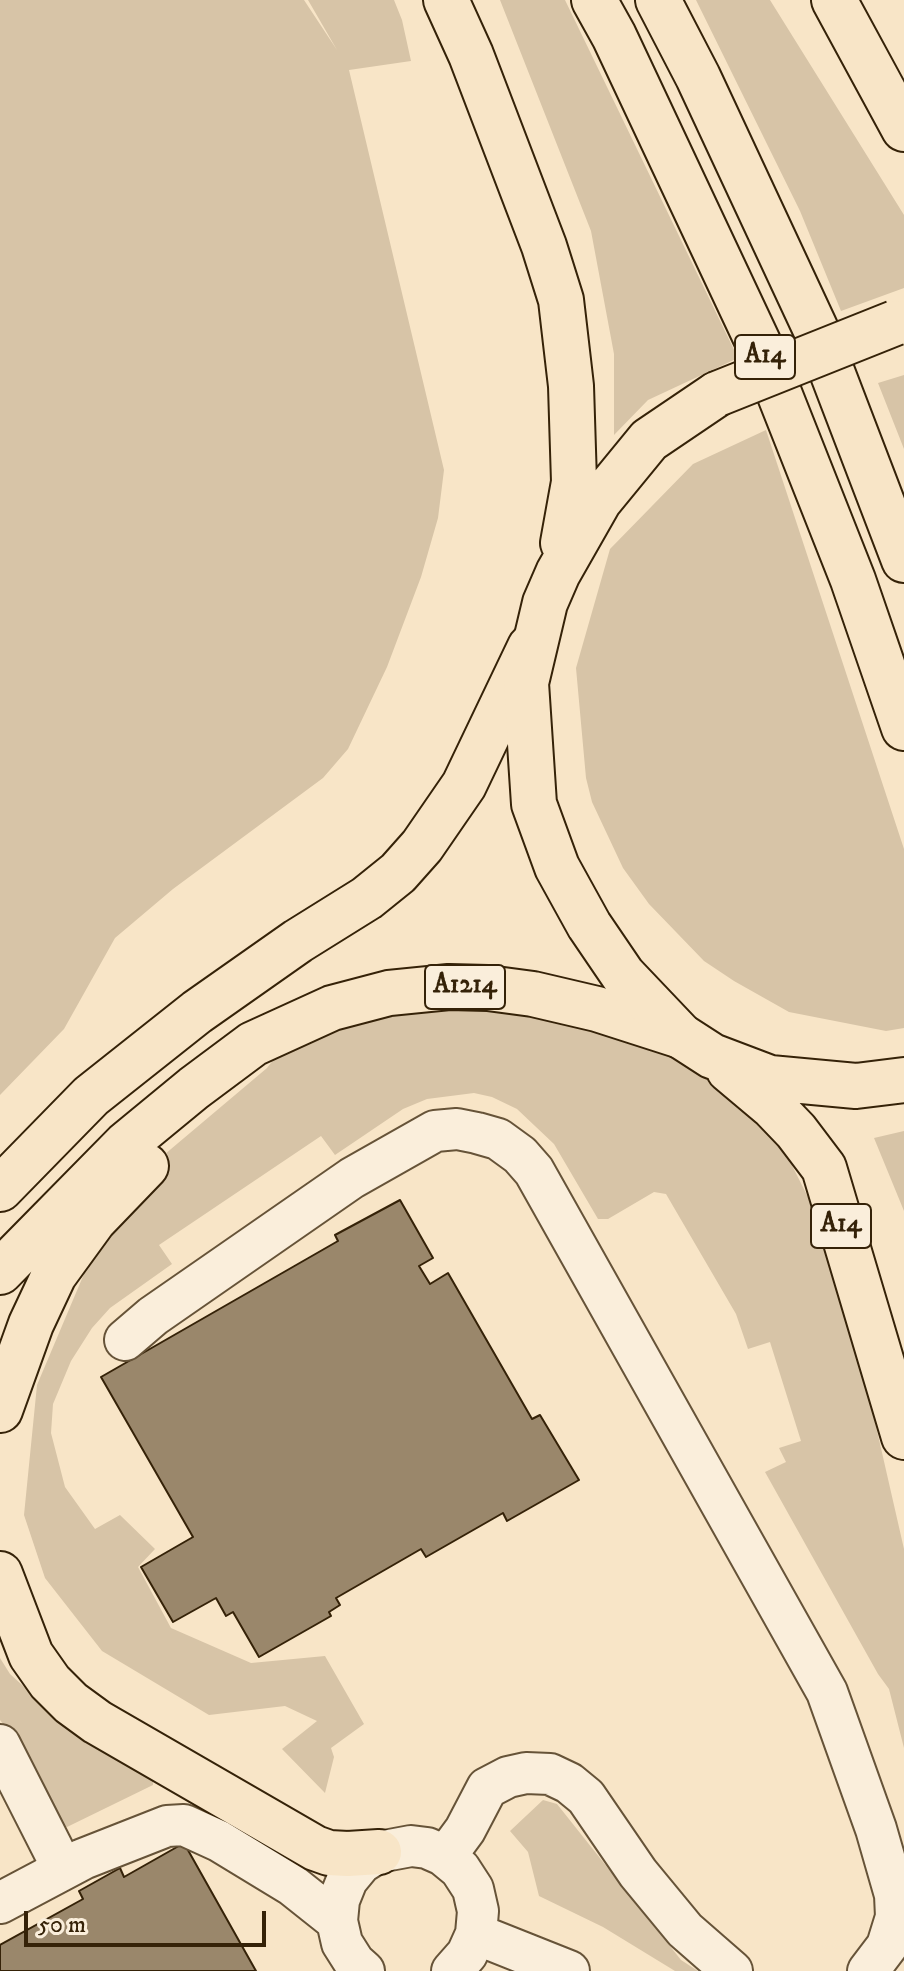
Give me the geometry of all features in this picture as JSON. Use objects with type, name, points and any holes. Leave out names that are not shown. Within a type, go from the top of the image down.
[{"type":"main road","points":[[446,0],[471,55],[561,300],[571,386],[574,482],[558,573]]},
{"type":"main road","name":"A14","points":[[594,0],[614,36],[764,355],[853,580],[904,728]]},
{"type":"main road","name":"A14","points":[[658,0],[698,77],[816,330],[904,560]]},
{"type":"main road","points":[[834,0],[904,129]]},
{"type":"main road","points":[[899,322],[717,394],[649,440],[599,501],[558,573],[545,603],[526,683],[534,804],[557,867],[589,925],[623,975],[697,1046],[770,1078],[856,1086],[904,1080]]},
{"type":"main road","points":[[0,1189],[91,1096],[197,1012],[298,941],[367,898],[398,873],[422,846],[464,785],[537,632]]},
{"type":"main road","name":"A1214","points":[[0,1272],[126,1144],[194,1088],[253,1044],[332,1008],[389,993],[449,987],[488,988],[533,994],[597,1009],[697,1046]]},
{"type":"main road","points":[[0,1410],[31,1324],[54,1275],[94,1220],[220,1089],[253,1044]]},
{"type":"main road","name":"A14","points":[[697,1046],[773,1107],[824,1168],[904,1437]]},
{"type":"main road","points":[[0,1574],[31,1655],[50,1682],[71,1703],[97,1722],[315,1848],[329,1853],[379,1852]]},
{"type":"street","points":[[125,1340],[153,1316],[352,1178],[435,1131],[457,1129],[477,1133],[498,1139],[520,1155],[534,1171],[827,1692],[876,1829],[895,1895],[896,1917],[887,1946],[868,1971]]},
{"type":"street","points":[[0,1745],[73,1864]]},
{"type":"street","points":[[451,1849],[465,1830],[487,1788],[508,1777],[526,1773],[550,1774],[569,1783],[586,1797],[638,1873],[685,1930],[732,1971]]},
{"type":"street","points":[[73,1864],[102,1833],[200,1783]]},
{"type":"street","points":[[0,1903],[73,1864],[167,1826],[184,1825],[219,1841],[293,1886],[347,1954]]},
{"type":"street","points":[[347,1954],[339,1900],[347,1880],[361,1863],[379,1852],[394,1847],[427,1848],[443,1855],[460,1869],[476,1900],[476,1934],[467,1954],[452,1971]]},
{"type":"street","points":[[476,1934],[569,1971]]},
{"type":"shaded area","points":[[0,0],[304,0],[337,50],[308,0],[394,0],[411,61],[349,70],[444,470],[438,518],[421,577],[387,667],[348,749],[323,778],[173,889],[115,938],[64,1029],[0,1095]]},
{"type":"shaded area","points":[[500,0],[565,0],[738,358],[648,400],[614,435],[614,354],[591,231]]},
{"type":"shaded area","points":[[696,0],[770,0],[904,215],[904,288],[841,311],[800,211]]},
{"type":"shaded area","points":[[904,375],[904,449],[878,383]]},
{"type":"shaded area","points":[[766,430],[904,849],[904,1028],[886,1031],[789,1012],[704,961],[649,904],[623,868],[592,802],[586,778],[576,668],[610,549],[693,464]]},
{"type":"shaded area","points":[[418,999],[616,1025],[681,1057],[763,1108],[815,1211],[875,1422],[904,1549],[904,1748],[889,1689],[765,1472],[786,1462],[779,1448],[801,1441],[770,1342],[748,1349],[736,1314],[666,1194],[654,1192],[608,1219],[598,1219],[554,1144],[517,1109],[492,1097],[474,1093],[427,1099],[403,1109],[335,1155],[321,1136],[159,1245],[172,1264],[110,1308],[92,1328],[71,1361],[53,1404],[51,1433],[65,1487],[95,1529],[120,1515],[155,1549],[138,1567],[171,1628],[251,1663],[325,1656],[364,1724],[331,1748],[334,1757],[325,1793],[282,1749],[317,1721],[285,1706],[209,1715],[102,1651],[45,1578],[24,1515],[37,1385],[92,1255],[139,1176],[267,1068],[281,1050]]},
{"type":"shaded area","points":[[904,1131],[904,1211],[874,1138]]},
{"type":"shaded area","points":[[0,1658],[10,1674],[76,1734],[153,1774],[153,1785],[67,1827],[50,1822],[10,1733],[0,1720]]},
{"type":"shaded area","points":[[543,1800],[557,1804],[681,1960],[698,1971],[675,1971],[603,1927],[539,1896],[528,1852],[510,1831]]},
{"type":"building","points":[[400,1200],[433,1258],[419,1266],[430,1284],[448,1273],[532,1419],[540,1415],[579,1480],[507,1521],[503,1513],[426,1557],[421,1549],[336,1598],[340,1605],[329,1612],[331,1616],[259,1657],[233,1612],[226,1616],[216,1598],[173,1622],[141,1567],[193,1537],[101,1377],[338,1241],[335,1235]]},
{"type":"building","points":[[184,1843],[256,1971],[0,1971],[0,1945],[83,1899],[79,1891],[120,1868],[124,1877]]}]
